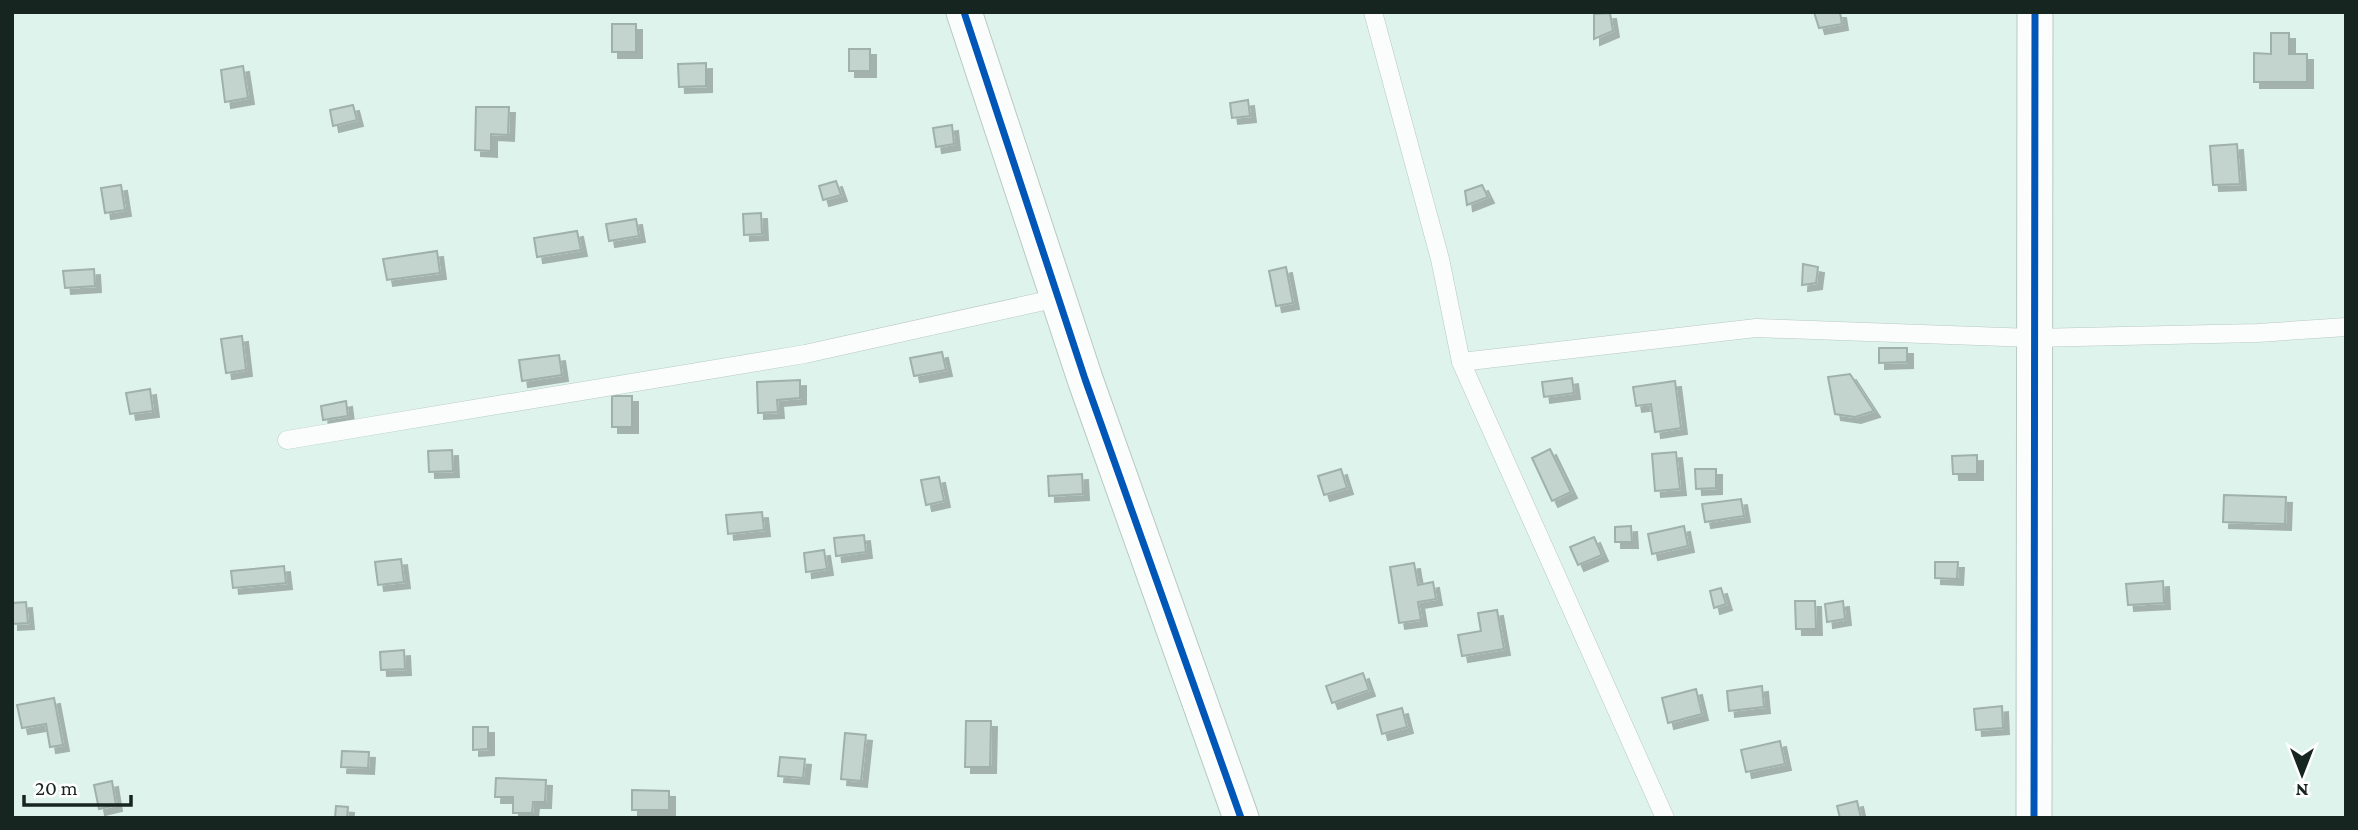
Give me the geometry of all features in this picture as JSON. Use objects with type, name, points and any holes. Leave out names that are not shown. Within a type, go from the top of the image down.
[{"type":"street","points":[[964,12],[1058,298],[1241,818]]},
{"type":"street","points":[[2034,818],[2032,338],[2035,12]]},
{"type":"lane","points":[[1373,12],[1440,259],[1461,362],[1665,818]]},
{"type":"lane","points":[[287,440],[805,354],[1058,298]]},
{"type":"lane","points":[[1461,362],[1756,328],[2032,338],[2258,333],[2346,327]]},
{"type":"building","points":[[1814,12],[1840,12],[1842,24],[1819,28]]},
{"type":"building","points":[[1610,13],[1613,31],[1594,39],[1594,14]]},
{"type":"building","points":[[612,24],[636,24],[636,52],[612,52]]},
{"type":"building","points":[[2271,33],[2289,33],[2289,54],[2307,54],[2307,82],[2254,82],[2254,53],[2271,54]]},
{"type":"building","points":[[849,49],[870,49],[870,71],[849,71]]},
{"type":"building","points":[[706,63],[706,86],[679,87],[678,64]]},
{"type":"building","points":[[243,66],[248,98],[225,102],[221,70]]},
{"type":"building","points":[[1248,100],[1250,116],[1232,118],[1230,103]]},
{"type":"building","points":[[353,105],[357,120],[333,126],[330,110]]},
{"type":"building","points":[[476,107],[509,107],[508,135],[491,134],[491,151],[475,150]]},
{"type":"building","points":[[952,125],[954,144],[936,147],[933,128]]},
{"type":"building","points":[[2237,144],[2240,184],[2213,185],[2210,146]]},
{"type":"building","points":[[836,181],[841,195],[823,200],[819,186]]},
{"type":"building","points":[[121,185],[125,210],[105,213],[101,188]]},
{"type":"building","points":[[1482,185],[1488,197],[1467,205],[1465,191]]},
{"type":"building","points":[[761,213],[762,234],[744,235],[743,214]]},
{"type":"building","points":[[636,219],[639,236],[609,241],[606,224]]},
{"type":"building","points":[[577,231],[581,250],[537,257],[534,238]]},
{"type":"building","points":[[437,251],[440,273],[387,280],[383,259]]},
{"type":"building","points":[[1803,264],[1818,267],[1816,283],[1802,285]]},
{"type":"building","points":[[1286,267],[1293,303],[1276,306],[1269,271]]},
{"type":"building","points":[[94,269],[95,286],[65,288],[63,271]]},
{"type":"building","points":[[242,336],[246,370],[226,373],[221,339]]},
{"type":"building","points":[[1879,348],[1907,348],[1907,362],[1879,363]]},
{"type":"building","points":[[942,352],[946,370],[914,376],[910,358]]},
{"type":"building","points":[[559,355],[562,375],[522,381],[519,360]]},
{"type":"building","points":[[1850,374],[1874,411],[1855,417],[1835,414],[1828,377]]},
{"type":"building","points":[[1572,378],[1574,393],[1544,397],[1542,382]]},
{"type":"building","points":[[800,380],[800,398],[777,400],[778,412],[758,413],[757,382]]},
{"type":"building","points":[[1675,381],[1681,428],[1655,432],[1651,404],[1636,406],[1633,387]]},
{"type":"building","points":[[150,389],[153,411],[130,414],[126,393]]},
{"type":"building","points":[[612,396],[632,396],[632,427],[612,427]]},
{"type":"building","points":[[346,401],[348,416],[323,420],[321,406]]},
{"type":"building","points":[[1550,449],[1571,492],[1552,501],[1532,458]]},
{"type":"building","points":[[452,450],[453,471],[429,472],[428,451]]},
{"type":"building","points":[[1676,452],[1680,489],[1655,491],[1652,454]]},
{"type":"building","points":[[1977,455],[1977,474],[1953,474],[1952,456]]},
{"type":"building","points":[[1341,469],[1347,488],[1324,495],[1318,476]]},
{"type":"building","points":[[1695,469],[1716,469],[1716,488],[1696,489]]},
{"type":"building","points":[[1082,474],[1083,494],[1049,496],[1048,476]]},
{"type":"building","points":[[939,477],[944,501],[926,505],[921,480]]},
{"type":"building","points":[[2224,495],[2286,497],[2285,524],[2223,522]]},
{"type":"building","points":[[1741,499],[1744,516],[1705,522],[1702,504]]},
{"type":"building","points":[[762,512],[764,530],[728,534],[726,515]]},
{"type":"building","points":[[1631,526],[1632,542],[1615,542],[1615,527]]},
{"type":"building","points":[[1684,526],[1688,546],[1652,554],[1648,534]]},
{"type":"building","points":[[864,535],[866,552],[836,556],[834,538]]},
{"type":"building","points":[[1594,537],[1602,555],[1578,565],[1570,547]]},
{"type":"building","points":[[824,550],[827,569],[806,572],[804,553]]},
{"type":"building","points":[[401,559],[404,582],[378,585],[375,562]]},
{"type":"building","points":[[1935,562],[1958,562],[1957,579],[1935,578]]},
{"type":"building","points":[[1414,563],[1418,585],[1433,582],[1436,599],[1418,602],[1421,620],[1399,623],[1390,567]]},
{"type":"building","points":[[284,566],[286,583],[233,588],[231,571]]},
{"type":"building","points":[[2163,581],[2164,603],[2128,605],[2126,584]]},
{"type":"building","points":[[1721,588],[1726,604],[1714,608],[1710,591]]},
{"type":"building","points":[[1795,601],[1815,601],[1816,629],[1796,629]]},
{"type":"building","points":[[1843,601],[1845,619],[1827,622],[1825,604]]},
{"type":"building","points":[[26,602],[28,623],[12,624],[12,603]]},
{"type":"building","points":[[1497,610],[1504,649],[1462,656],[1458,635],[1481,631],[1478,613]]},
{"type":"building","points":[[404,650],[405,669],[381,670],[380,652]]},
{"type":"building","points":[[1363,673],[1369,690],[1332,703],[1326,686]]},
{"type":"building","points":[[1762,686],[1764,707],[1729,711],[1727,691]]},
{"type":"building","points":[[1696,689],[1702,714],[1668,723],[1662,698]]},
{"type":"building","points":[[54,698],[63,745],[50,747],[46,724],[22,728],[17,705]]},
{"type":"building","points":[[2002,706],[2003,728],[1976,730],[1974,709]]},
{"type":"building","points":[[1402,708],[1407,727],[1382,734],[1377,715]]},
{"type":"building","points":[[966,721],[991,721],[990,767],[965,767]]},
{"type":"building","points":[[473,727],[488,727],[488,749],[473,750]]},
{"type":"building","points":[[845,733],[866,735],[861,781],[841,779]]},
{"type":"building","points":[[1780,741],[1785,764],[1746,772],[1741,750]]},
{"type":"building","points":[[342,751],[369,752],[368,768],[341,767]]},
{"type":"building","points":[[780,757],[805,759],[803,778],[778,776]]},
{"type":"building","points":[[496,778],[546,780],[545,802],[533,802],[532,813],[513,813],[513,797],[495,797]]},
{"type":"building","points":[[112,781],[116,805],[99,809],[94,785]]},
{"type":"building","points":[[632,790],[669,791],[669,810],[632,810]]},
{"type":"building","points":[[1857,801],[1861,818],[1840,818],[1837,806]]},
{"type":"building","points":[[336,806],[348,807],[347,818],[335,818]]},
{"type":"cycle path","points":[[964,12],[1085,379],[1241,818]]},
{"type":"cycle path","points":[[2034,818],[2035,12]]}]
